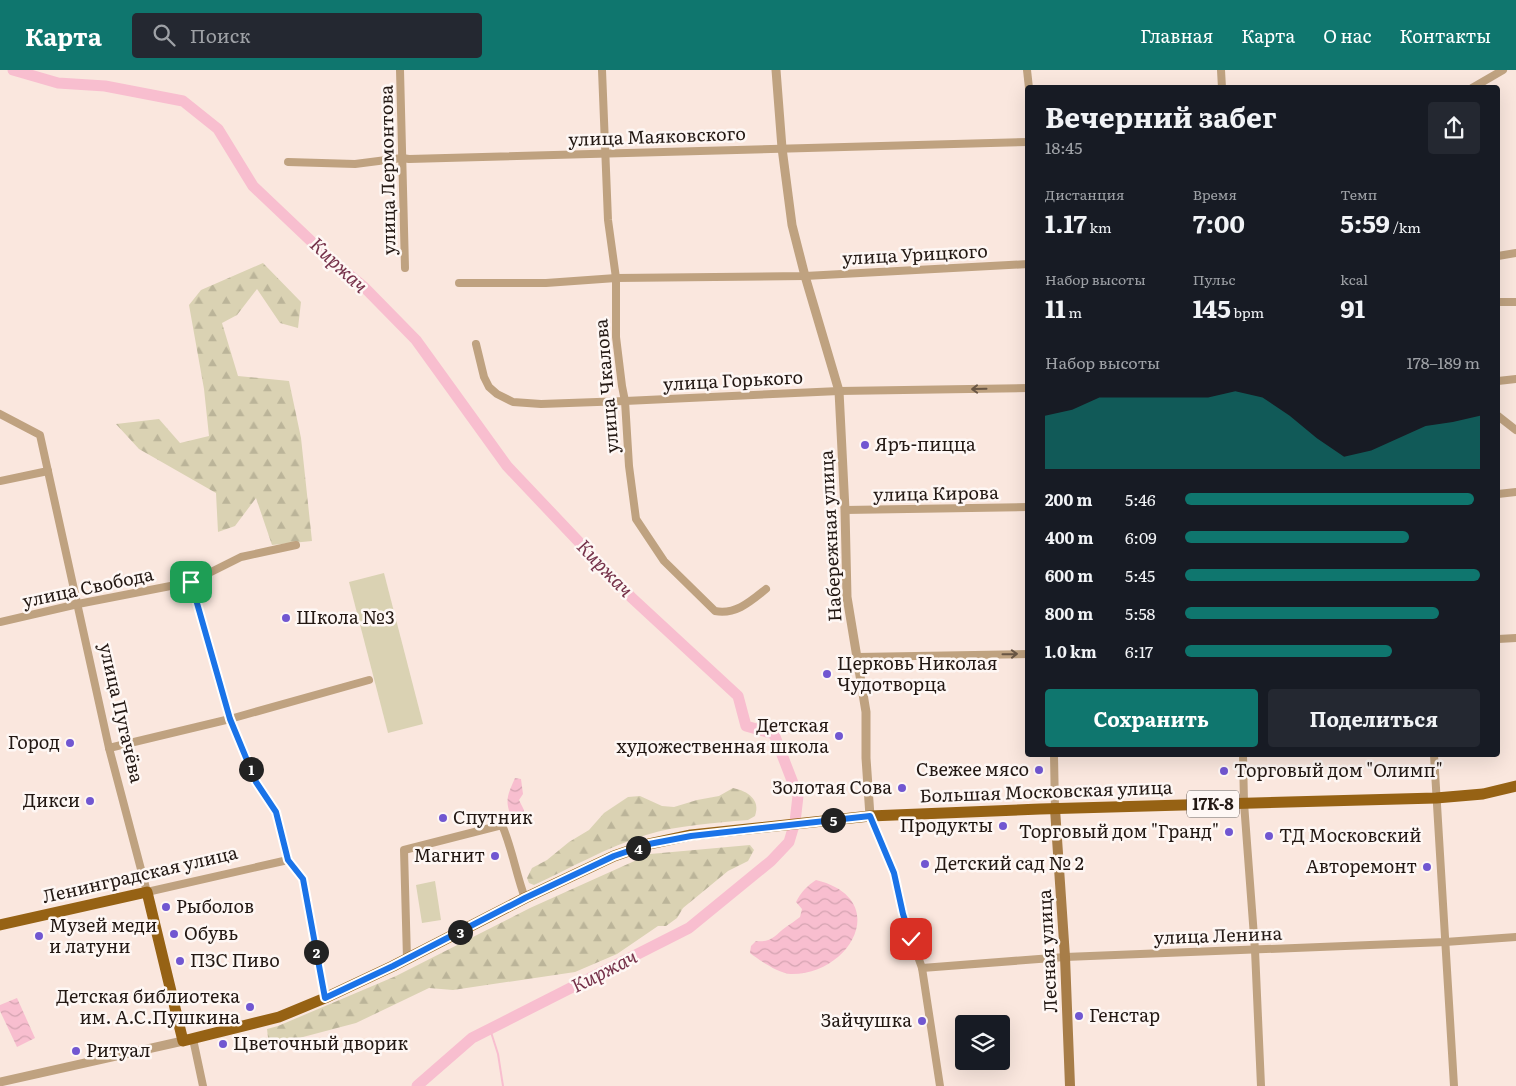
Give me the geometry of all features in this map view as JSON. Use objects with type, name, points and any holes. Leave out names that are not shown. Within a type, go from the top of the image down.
[{"type":"main road","name":"Большая Московская улица","points":[[188,1040],[280,1017],[325,998],[525,898],[614,856],[649,844],[691,836],[870,816],[1436,798],[1483,794],[1516,786]]},
{"type":"main road","name":"Лесная улица","points":[[1055,809],[1065,957],[1070,1086]]},
{"type":"main road","name":"Ленинградская улица","points":[[0,925],[147,892]]},
{"type":"main road","name":"улица Пугачёва","points":[[147,892],[188,1040]]},
{"type":"street","name":"улица Лермонтова","points":[[400,70],[405,268]]},
{"type":"street","name":"улица Чкалова","points":[[602,70],[608,220],[616,278],[616,337],[625,401],[629,466],[636,519],[664,561],[715,611],[732,611],[744,607],[766,589]]},
{"type":"street","name":"Набережная улица","points":[[776,70],[782,148],[792,225],[804,276],[839,391],[847,597],[866,712],[866,758],[870,816],[894,873],[903,914],[922,968],[940,1086]]},
{"type":"street","points":[[1027,70],[1029,85]]},
{"type":"street","points":[[1221,70],[1222,85]]},
{"type":"street","points":[[1477,85],[1503,70]]},
{"type":"street","name":"улица Маяковского","points":[[288,162],[355,164],[402,158],[1025,142]]},
{"type":"street","points":[[1500,256],[1516,254]]},
{"type":"street","name":"улица Урицкого","points":[[459,283],[546,282],[616,278],[804,276],[1025,264]]},
{"type":"street","points":[[1500,302],[1516,302]]},
{"type":"street","name":"улица Горького","points":[[476,344],[484,377],[489,387],[497,394],[513,402],[540,404],[839,391],[1025,388]]},
{"type":"street","points":[[1500,381],[1516,379]]},
{"type":"street","name":"улица Пугачёва","points":[[1,414],[40,435],[109,748],[147,892]]},
{"type":"street","points":[[1500,418],[1516,430]]},
{"type":"street","points":[[0,482],[48,471]]},
{"type":"street","points":[[1500,494],[1516,492]]},
{"type":"street","name":"улица Кирова","points":[[845,510],[1025,507]]},
{"type":"street","name":"улица Свобода","points":[[0,622],[78,604],[191,582],[241,557],[296,545]]},
{"type":"street","points":[[191,582],[230,719],[256,782],[276,812],[288,860],[303,879],[325,998]]},
{"type":"street","points":[[1500,639],[1516,638]]},
{"type":"street","points":[[856,657],[1025,654]]},
{"type":"street","points":[[109,748],[230,719],[369,680]]},
{"type":"street","name":"Лесная улица","points":[[1054,757],[1055,809]]},
{"type":"street","points":[[1243,757],[1244,803],[1255,950],[1261,1086]]},
{"type":"street","points":[[1434,757],[1454,1086]]},
{"type":"street","points":[[408,958],[404,850],[502,825],[525,898]]},
{"type":"street","name":"Ленинградская улица","points":[[147,892],[288,860]]},
{"type":"street","name":"улица Ленина","points":[[922,968],[1065,957],[1445,942],[1516,937]]},
{"type":"street","points":[[0,1082],[188,1040],[203,1086]]},
{"type":"green space","points":[[263,263],[301,302],[298,328],[280,323],[257,289],[237,315],[222,323],[238,376],[289,381],[301,438],[312,541],[272,545],[256,498],[235,526],[218,532],[216,493],[139,449],[116,424],[159,419],[180,443],[209,436],[204,389],[189,305],[201,290]]},
{"type":"green space","points":[[384,573],[423,724],[388,733],[349,582]]},
{"type":"green space","points":[[733,788],[744,791],[752,797],[756,805],[755,816],[748,820],[709,823],[646,835],[603,852],[534,885],[529,883],[527,878],[532,868],[547,860],[569,842],[589,830],[604,813],[628,797],[640,796],[662,806],[674,807],[719,796]]},
{"type":"green space","points":[[750,845],[754,850],[748,861],[728,871],[683,908],[677,918],[666,926],[658,926],[617,954],[575,972],[453,990],[429,988],[356,1023],[269,1046],[267,1029],[396,976],[530,908],[650,854]]},
{"type":"green space","points":[[435,881],[441,920],[422,923],[416,885]]},
{"type":"water","points":[[515,778],[521,779],[523,794],[519,800],[524,810],[524,817],[513,820],[508,808],[508,799]]},
{"type":"water","points":[[816,880],[839,890],[853,903],[857,919],[854,935],[845,950],[830,963],[812,971],[790,974],[774,969],[750,953],[751,946],[756,941],[770,940],[800,917],[802,909],[796,902],[804,890]]},
{"type":"water","points":[[17,998],[35,1038],[17,1047],[0,1011],[0,1005]]},
{"type":"waterway","name":"Киржач","points":[[13,70],[58,83],[105,86],[183,101],[218,129],[253,186],[331,260],[364,287],[416,340],[507,466],[632,598],[738,696],[746,726],[774,734],[798,796],[795,822],[789,842],[771,861],[689,928],[472,1038],[417,1086]]},
{"type":"waterway","points":[[490,1029],[498,1054],[503,1086]]},
{"type":"place","name":"Яръ-пицца","points":[[865,445]]},
{"type":"place","name":"Школа №3","points":[[286,618]]},
{"type":"place","name":"Церковь Николая Чудотворца","points":[[827,674]]},
{"type":"place","name":"Детская художественная школа","points":[[839,736]]},
{"type":"place","name":"Город","points":[[70,743]]},
{"type":"place","name":"Свежее мясо","points":[[1039,770]]},
{"type":"place","name":"Торговый дом \"Олимп\"","points":[[1224,771]]},
{"type":"place","name":"Золотая Сова","points":[[902,788]]},
{"type":"place","name":"Дикси","points":[[90,801]]},
{"type":"place","name":"Спутник","points":[[443,818]]},
{"type":"place","name":"Продукты","points":[[1003,826]]},
{"type":"place","name":"Торговый дом \"Гранд\"","points":[[1229,832]]},
{"type":"place","name":"ТД Московский","points":[[1269,836]]},
{"type":"place","name":"Магнит","points":[[495,856]]},
{"type":"place","name":"Детский сад № 2","points":[[925,864]]},
{"type":"place","name":"Авторемонт","points":[[1427,867]]},
{"type":"place","name":"Рыболов","points":[[166,907]]},
{"type":"place","name":"Обувь","points":[[174,934]]},
{"type":"place","name":"Музей меди и латуни","points":[[39,936]]},
{"type":"place","name":"ПЗС Пиво","points":[[180,961]]},
{"type":"place","name":"Детская библиотека им. А.С.Пушкина","points":[[250,1007]]},
{"type":"place","name":"Генстар","points":[[1079,1016]]},
{"type":"place","name":"Зайчушка","points":[[922,1021]]},
{"type":"place","name":"Цветочный дворик","points":[[223,1044]]},
{"type":"place","name":"Ритуал","points":[[76,1051]]},
{"type":"route","points":[[191,582],[230,719],[256,782],[276,812],[288,860],[303,879],[325,998],[393,966],[525,898],[614,856],[649,844],[691,836],[870,816],[894,873],[903,914],[911,939]]}]
